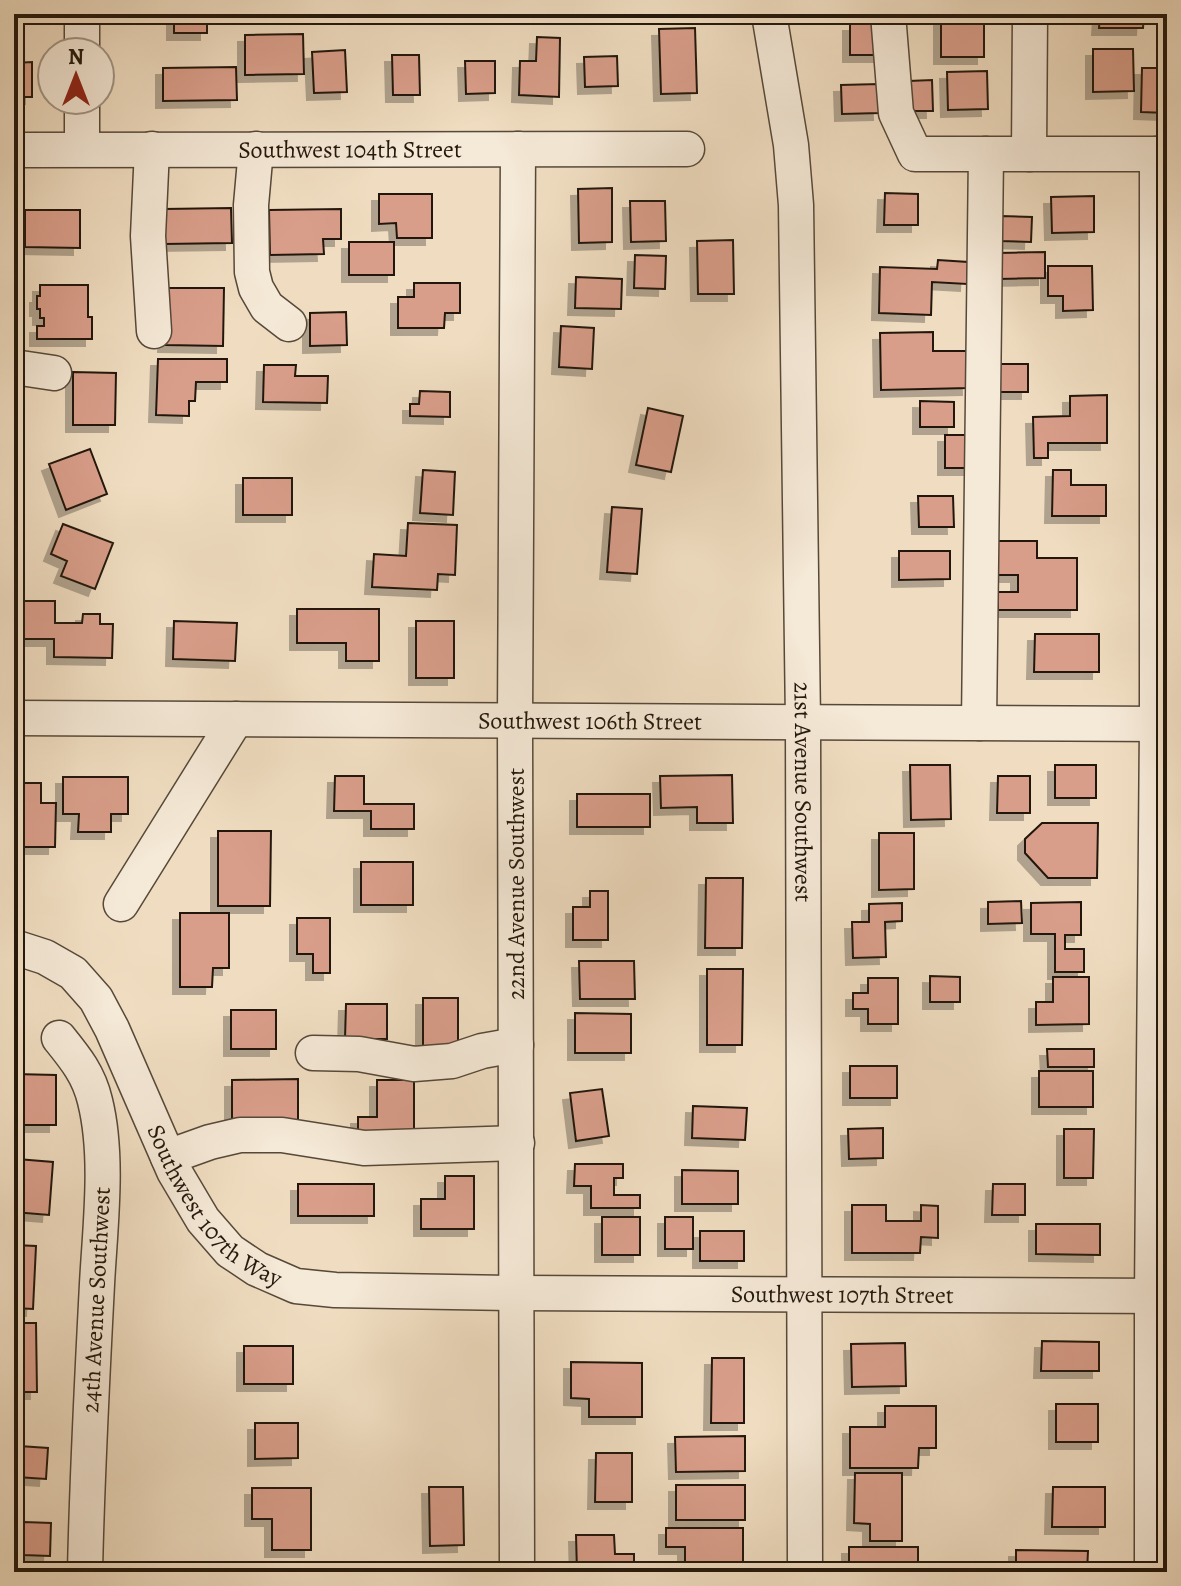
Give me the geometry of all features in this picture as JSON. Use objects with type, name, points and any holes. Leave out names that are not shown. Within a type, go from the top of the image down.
[{"type":"street","points":[[82,14],[82,36]]},
{"type":"street","name":"21st Avenue Southwest","points":[[769,14],[791,145],[796,205],[803,722],[805,1572]]},
{"type":"street","points":[[888,14],[896,113],[915,154],[1162,154],[1159,1296],[1152,1572]]},
{"type":"street","points":[[1029,154],[1030,14]]},
{"type":"street","points":[[82,116],[82,149]]},
{"type":"street","points":[[152,149],[148,236],[154,331]]},
{"type":"street","points":[[256,149],[251,205],[252,272],[256,288],[267,307],[289,324]]},
{"type":"street","name":"22nd Avenue Southwest","points":[[517,1572],[515,720],[518,149]]},
{"type":"street","name":"Southwest 104th Street","points":[[14,150],[687,149]]},
{"type":"street","points":[[979,723],[986,154]]},
{"type":"street","points":[[14,367],[54,373]]},
{"type":"street","name":"Southwest 106th Street","points":[[14,718],[1162,724]]},
{"type":"street","points":[[121,904],[236,719]]},
{"type":"street","name":"Southwest 107th Way","points":[[14,947],[45,957],[73,973],[96,999],[174,1171],[203,1220],[230,1251],[257,1269],[296,1286],[335,1290],[517,1293]]},
{"type":"street","name":"24th Avenue Southwest","points":[[59,1038],[83,1069],[95,1100],[101,1133],[102,1197],[86,1495],[85,1572]]},
{"type":"street","points":[[313,1053],[359,1054],[414,1064],[452,1061],[482,1051],[516,1045]]},
{"type":"street","points":[[168,1157],[240,1135],[282,1135],[364,1148],[517,1143]]},
{"type":"street","name":"Southwest 107th Street","points":[[517,1293],[1159,1296]]},
{"type":"building","points":[[174,14],[207,14],[207,33],[174,33]]},
{"type":"building","points":[[1100,14],[1144,14],[1143,28],[1099,28]]},
{"type":"building","points":[[941,17],[984,17],[984,57],[941,57]]},
{"type":"building","points":[[850,24],[879,24],[880,55],[850,55]]},
{"type":"building","points":[[695,28],[697,93],[661,94],[659,29]]},
{"type":"building","points":[[303,34],[304,74],[245,75],[245,35]]},
{"type":"building","points":[[537,37],[560,38],[559,97],[519,95],[520,61],[536,61]]},
{"type":"building","points":[[1093,49],[1133,49],[1134,91],[1093,92]]},
{"type":"building","points":[[345,50],[347,92],[314,93],[312,52]]},
{"type":"building","points":[[392,55],[419,55],[420,95],[393,95]]},
{"type":"building","points":[[617,56],[618,86],[585,87],[584,57]]},
{"type":"building","points":[[465,61],[495,61],[495,93],[466,94]]},
{"type":"building","points":[[32,62],[32,97],[14,97],[14,63]]},
{"type":"building","points":[[236,67],[237,100],[163,101],[163,68]]},
{"type":"building","points":[[1142,68],[1167,68],[1167,113],[1141,112]]},
{"type":"building","points":[[987,71],[988,109],[948,110],[947,72]]},
{"type":"building","points":[[932,80],[933,111],[909,111],[909,81]]},
{"type":"building","points":[[879,84],[880,113],[842,114],[841,85]]},
{"type":"building","points":[[612,188],[612,242],[579,243],[578,189]]},
{"type":"building","points":[[885,193],[918,194],[918,225],[884,225]]},
{"type":"building","points":[[379,194],[432,194],[432,238],[397,238],[396,223],[379,224]]},
{"type":"building","points":[[1094,196],[1094,232],[1052,233],[1051,197]]},
{"type":"building","points":[[630,201],[665,201],[666,241],[631,242]]},
{"type":"building","points":[[231,208],[232,243],[164,244],[164,209]]},
{"type":"building","points":[[341,209],[341,239],[323,239],[324,254],[270,255],[269,210]]},
{"type":"building","points":[[25,210],[80,210],[80,248],[25,247]]},
{"type":"building","points":[[1001,216],[1032,217],[1031,242],[1000,241]]},
{"type":"building","points":[[733,240],[734,294],[698,294],[697,241]]},
{"type":"building","points":[[349,242],[394,242],[394,275],[349,275]]},
{"type":"building","points":[[1045,252],[1045,278],[996,279],[996,253]]},
{"type":"building","points":[[635,255],[666,256],[665,289],[634,288]]},
{"type":"building","points":[[938,260],[968,262],[967,284],[932,282],[931,315],[879,313],[880,267],[937,269]]},
{"type":"building","points":[[1048,266],[1092,266],[1093,310],[1063,311],[1063,296],[1048,296]]},
{"type":"building","points":[[576,277],[622,279],[621,309],[575,308]]},
{"type":"building","points":[[414,283],[460,283],[460,313],[445,313],[444,328],[398,328],[398,297],[414,297]]},
{"type":"building","points":[[40,285],[88,285],[92,339],[37,339],[37,326],[44,326],[44,318],[40,318],[40,309],[37,309]]},
{"type":"building","points":[[166,288],[224,288],[223,346],[165,345]]},
{"type":"building","points":[[346,312],[347,345],[310,346],[310,313]]},
{"type":"building","points":[[561,326],[594,328],[592,369],[559,367]]},
{"type":"building","points":[[933,332],[933,351],[968,351],[969,388],[881,390],[880,333]]},
{"type":"building","points":[[158,359],[227,359],[227,382],[196,382],[195,401],[189,401],[189,416],[156,415]]},
{"type":"building","points":[[991,364],[1028,364],[1028,392],[991,392]]},
{"type":"building","points":[[264,365],[296,365],[295,376],[328,376],[327,403],[263,402]]},
{"type":"building","points":[[73,372],[116,373],[115,425],[73,425]]},
{"type":"building","points":[[420,391],[450,392],[450,417],[410,416],[410,404],[419,404]]},
{"type":"building","points":[[1107,395],[1107,443],[1048,443],[1048,458],[1034,458],[1033,417],[1070,416],[1070,396]]},
{"type":"building","points":[[19,397],[20,428],[14,428],[14,398]]},
{"type":"building","points":[[920,401],[954,402],[954,427],[920,427]]},
{"type":"building","points":[[648,408],[683,416],[671,472],[636,465]]},
{"type":"building","points":[[945,435],[972,435],[972,468],[945,468]]},
{"type":"building","points":[[90,449],[107,494],[66,510],[49,464]]},
{"type":"building","points":[[423,470],[455,472],[453,515],[420,513]]},
{"type":"building","points":[[1053,470],[1071,470],[1071,485],[1106,485],[1106,516],[1052,516]]},
{"type":"building","points":[[243,478],[292,478],[292,515],[243,515]]},
{"type":"building","points":[[918,496],[953,496],[954,527],[919,527]]},
{"type":"building","points":[[612,507],[642,509],[637,574],[607,572]]},
{"type":"building","points":[[408,523],[457,525],[455,575],[438,574],[437,590],[372,587],[374,554],[406,556]]},
{"type":"building","points":[[63,524],[113,543],[95,589],[61,576],[67,561],[51,554]]},
{"type":"building","points":[[998,541],[1037,541],[1037,558],[1077,558],[1077,610],[998,610],[998,592],[1018,592],[1018,575],[998,575]]},
{"type":"building","points":[[899,551],[950,551],[950,579],[899,580]]},
{"type":"building","points":[[14,601],[55,601],[55,623],[82,623],[83,614],[100,614],[100,624],[113,624],[112,658],[54,657],[54,639],[14,639]]},
{"type":"building","points":[[297,609],[379,609],[379,661],[346,661],[346,643],[297,643]]},
{"type":"building","points":[[174,621],[237,623],[235,661],[173,659]]},
{"type":"building","points":[[416,621],[454,621],[454,678],[416,678]]},
{"type":"building","points":[[1035,634],[1099,634],[1099,672],[1034,672]]},
{"type":"building","points":[[910,765],[950,765],[951,819],[911,820]]},
{"type":"building","points":[[1055,765],[1096,765],[1096,798],[1055,798]]},
{"type":"building","points":[[732,775],[733,823],[697,823],[697,807],[661,808],[660,776]]},
{"type":"building","points":[[335,776],[364,776],[364,804],[414,804],[414,829],[371,829],[371,811],[334,811]]},
{"type":"building","points":[[998,776],[1030,776],[1030,813],[997,813]]},
{"type":"building","points":[[63,777],[128,777],[128,814],[111,814],[111,832],[78,832],[79,814],[63,814]]},
{"type":"building","points":[[14,783],[41,783],[41,803],[56,803],[55,847],[21,847],[22,813],[14,813]]},
{"type":"building","points":[[577,794],[650,794],[650,827],[577,827]]},
{"type":"building","points":[[1042,823],[1098,823],[1097,878],[1048,878],[1025,853],[1025,839]]},
{"type":"building","points":[[218,831],[271,831],[270,906],[218,906]]},
{"type":"building","points":[[879,833],[914,833],[914,889],[879,890]]},
{"type":"building","points":[[361,862],[413,862],[413,905],[361,905]]},
{"type":"building","points":[[706,878],[743,878],[742,948],[705,948]]},
{"type":"building","points":[[590,891],[608,891],[608,940],[573,940],[573,907],[590,907]]},
{"type":"building","points":[[1021,901],[1022,923],[988,924],[988,902]]},
{"type":"building","points":[[1081,902],[1081,935],[1065,935],[1065,949],[1084,949],[1084,972],[1055,972],[1055,934],[1031,934],[1031,903]]},
{"type":"building","points":[[902,903],[902,921],[885,922],[886,957],[853,958],[852,922],[869,922],[869,904]]},
{"type":"building","points":[[180,913],[229,913],[229,968],[213,968],[212,987],[180,987]]},
{"type":"building","points":[[297,918],[330,918],[330,973],[313,973],[313,954],[297,954]]},
{"type":"building","points":[[579,961],[634,961],[635,999],[580,999]]},
{"type":"building","points":[[707,969],[743,969],[742,1045],[707,1045]]},
{"type":"building","points":[[930,976],[960,977],[960,1002],[930,1002]]},
{"type":"building","points":[[1053,977],[1089,977],[1089,1024],[1036,1025],[1036,1002],[1053,1002]]},
{"type":"building","points":[[868,978],[898,978],[898,1024],[868,1024],[868,1009],[853,1009],[853,993],[868,993]]},
{"type":"building","points":[[423,998],[458,998],[458,1054],[423,1053]]},
{"type":"building","points":[[346,1004],[387,1004],[387,1039],[345,1039]]},
{"type":"building","points":[[231,1010],[276,1010],[276,1049],[231,1049]]},
{"type":"building","points":[[575,1013],[631,1014],[631,1053],[575,1053]]},
{"type":"building","points":[[1047,1049],[1094,1049],[1094,1067],[1048,1067]]},
{"type":"building","points":[[850,1066],[897,1066],[897,1098],[850,1098]]},
{"type":"building","points":[[1039,1071],[1093,1071],[1093,1107],[1039,1107]]},
{"type":"building","points":[[14,1074],[56,1075],[56,1125],[20,1125],[21,1091],[14,1091]]},
{"type":"building","points":[[298,1079],[298,1121],[232,1122],[232,1080]]},
{"type":"building","points":[[377,1080],[414,1080],[414,1136],[358,1136],[358,1117],[377,1117]]},
{"type":"building","points":[[602,1089],[609,1136],[576,1141],[570,1093]]},
{"type":"building","points":[[693,1106],[747,1108],[745,1140],[692,1138]]},
{"type":"building","points":[[883,1128],[883,1158],[849,1159],[848,1129]]},
{"type":"building","points":[[1064,1129],[1094,1129],[1093,1178],[1064,1178]]},
{"type":"building","points":[[17,1159],[53,1162],[49,1215],[14,1212]]},
{"type":"building","points":[[575,1164],[623,1164],[623,1178],[614,1178],[614,1195],[640,1195],[640,1208],[591,1208],[591,1186],[574,1186]]},
{"type":"building","points":[[682,1170],[738,1171],[738,1204],[682,1204]]},
{"type":"building","points":[[445,1176],[474,1176],[474,1229],[421,1229],[421,1199],[445,1199]]},
{"type":"building","points":[[298,1184],[374,1184],[374,1216],[298,1216]]},
{"type":"building","points":[[993,1184],[1025,1184],[1025,1215],[992,1215]]},
{"type":"building","points":[[852,1205],[886,1205],[886,1221],[921,1221],[921,1205],[938,1206],[938,1238],[921,1237],[920,1253],[852,1253]]},
{"type":"building","points":[[602,1217],[640,1217],[640,1255],[602,1255]]},
{"type":"building","points":[[665,1217],[693,1217],[693,1249],[665,1249]]},
{"type":"building","points":[[1036,1224],[1100,1224],[1100,1255],[1036,1254]]},
{"type":"building","points":[[700,1231],[744,1231],[744,1261],[700,1261]]},
{"type":"building","points":[[14,1245],[36,1246],[33,1309],[14,1308]]},
{"type":"building","points":[[14,1323],[36,1323],[37,1392],[14,1392]]},
{"type":"building","points":[[1042,1341],[1099,1342],[1099,1371],[1041,1371]]},
{"type":"building","points":[[905,1343],[906,1386],[852,1387],[851,1344]]},
{"type":"building","points":[[244,1346],[293,1346],[293,1384],[244,1384]]},
{"type":"building","points":[[712,1358],[744,1358],[744,1423],[711,1423]]},
{"type":"building","points":[[571,1362],[642,1363],[642,1417],[589,1417],[589,1399],[571,1398]]},
{"type":"building","points":[[1056,1404],[1098,1404],[1098,1442],[1056,1442]]},
{"type":"building","points":[[885,1406],[936,1406],[936,1448],[919,1448],[918,1468],[850,1468],[850,1427],[885,1427]]},
{"type":"building","points":[[255,1423],[298,1423],[298,1458],[255,1459]]},
{"type":"building","points":[[745,1436],[745,1471],[676,1472],[675,1437]]},
{"type":"building","points":[[19,1446],[48,1448],[46,1479],[17,1477]]},
{"type":"building","points":[[596,1453],[632,1453],[632,1502],[595,1502]]},
{"type":"building","points":[[855,1473],[902,1473],[902,1541],[870,1541],[870,1524],[854,1523]]},
{"type":"building","points":[[676,1485],[745,1485],[745,1520],[676,1520]]},
{"type":"building","points":[[429,1487],[463,1487],[464,1545],[430,1546]]},
{"type":"building","points":[[1053,1487],[1105,1487],[1105,1527],[1052,1527]]},
{"type":"building","points":[[252,1488],[311,1488],[311,1550],[272,1550],[272,1519],[252,1519]]},
{"type":"building","points":[[24,1522],[51,1523],[50,1556],[23,1555]]},
{"type":"building","points":[[666,1528],[743,1528],[743,1566],[685,1566],[685,1547],[666,1547]]},
{"type":"building","points":[[576,1535],[614,1535],[615,1554],[634,1554],[634,1572],[577,1572]]},
{"type":"building","points":[[849,1547],[918,1547],[918,1572],[849,1572]]},
{"type":"building","points":[[1016,1550],[1088,1551],[1087,1572],[1016,1572]]}]
